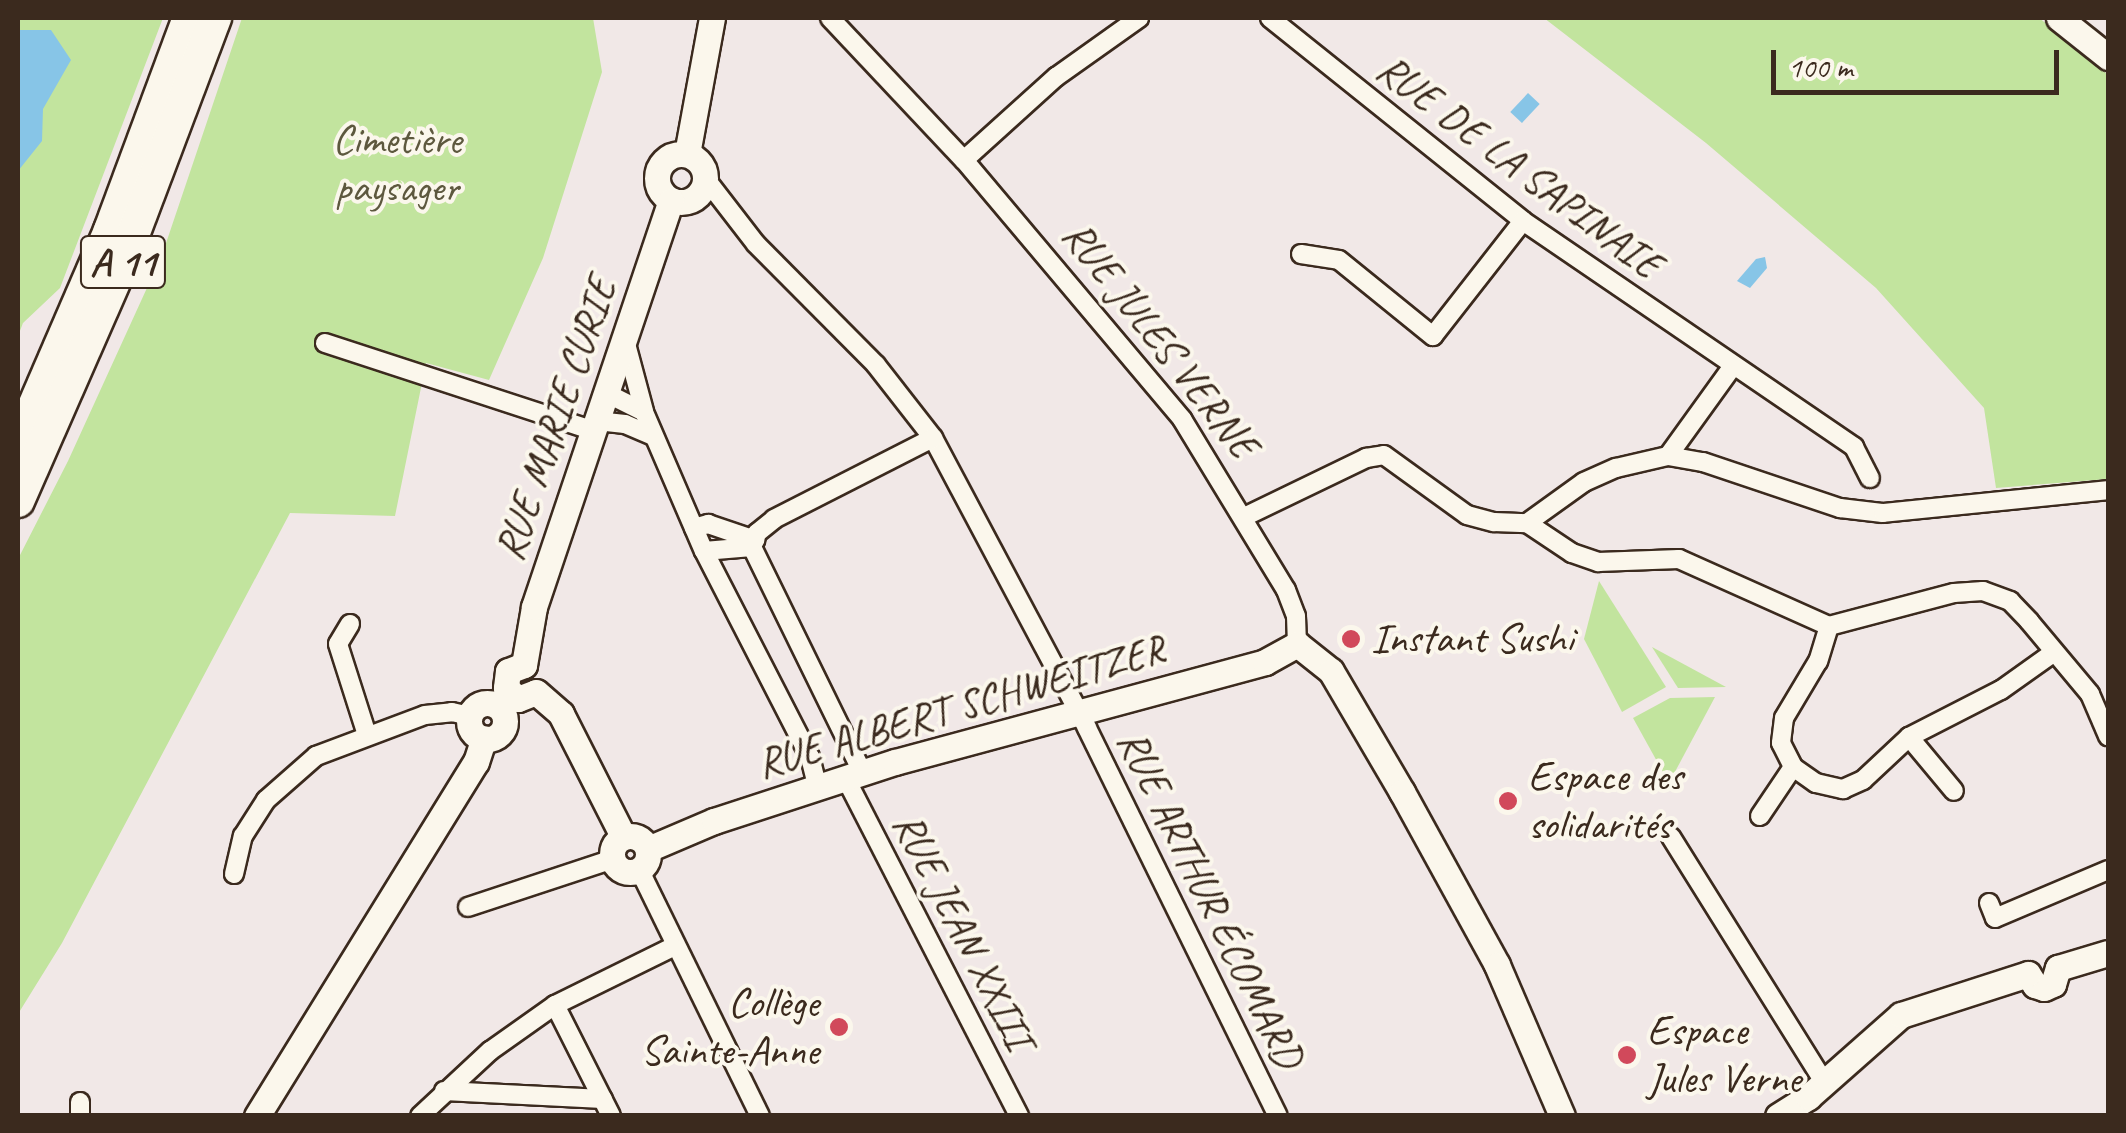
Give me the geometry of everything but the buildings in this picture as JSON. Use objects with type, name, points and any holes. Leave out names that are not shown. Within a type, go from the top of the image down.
[{"type":"highway","name":"A 11","points":[[18,443],[110,230],[189,18]]},
{"type":"highway","name":"A 11","points":[[18,500],[130,244],[215,18]]},
{"type":"street","points":[[687,154],[712,18]]},
{"type":"street","name":"RUE JULES VERNE","points":[[830,18],[964,160],[1182,419],[1244,517],[1292,604],[1296,644]]},
{"type":"street","points":[[964,160],[1056,77],[1139,18]]},
{"type":"street","name":"RUE DE LA SAPINAIE","points":[[1270,18],[1523,221],[1854,447],[1870,478]]},
{"type":"street","points":[[2058,18],[2108,57]]},
{"type":"street","points":[[687,154],[700,163],[706,178],[696,197],[671,200],[658,183],[659,168],[671,156],[687,154]]},
{"type":"street","name":"RUE ARTHUR ÉCOMARD","points":[[706,178],[756,244],[876,365],[933,438],[1079,713],[1278,1116]]},
{"type":"street","name":"RUE MARIE CURIE","points":[[522,684],[534,607],[671,200]]},
{"type":"street","points":[[1301,254],[1339,260],[1433,336],[1523,221]]},
{"type":"street","points":[[624,338],[653,436],[704,550],[810,757],[818,788]]},
{"type":"street","points":[[324,344],[595,426],[634,426],[653,436]]},
{"type":"street","points":[[1668,456],[1733,366]]},
{"type":"street","points":[[606,393],[644,412]]},
{"type":"street","points":[[704,550],[754,544],[774,519],[933,438]]},
{"type":"street","points":[[1244,517],[1366,458],[1384,454],[1467,515],[1528,523],[1572,553],[1598,562],[1679,558],[1829,626],[1954,592],[1983,590],[2010,601],[2090,694],[2108,736]]},
{"type":"street","points":[[1528,523],[1584,482],[1616,468],[1668,456],[1703,462],[1840,508],[1882,513],[2108,490]]},
{"type":"street","points":[[694,528],[708,524],[754,544]]},
{"type":"street","name":"RUE JEAN XXIII","points":[[754,544],[854,776],[1019,1116]]},
{"type":"street","points":[[350,624],[338,644],[367,735]]},
{"type":"street","points":[[1829,626],[1818,661],[1784,718],[1781,743],[1794,767],[1816,783],[1843,789],[1863,780],[1909,736],[2001,690],[2053,653]]},
{"type":"street","points":[[1296,644],[1331,671],[1402,792],[1497,965],[1562,1116]]},
{"type":"street","name":"RUE ALBERT SCHWEITZER","points":[[643,859],[714,821],[854,776],[1264,662],[1296,644]]},
{"type":"street","points":[[257,1116],[476,762],[486,719],[522,684],[561,714],[618,848]]},
{"type":"street","points":[[234,874],[244,836],[266,800],[316,756],[439,712],[486,719]]},
{"type":"street","points":[[1909,736],[1954,791]]},
{"type":"street","points":[[1760,816],[1794,767]]},
{"type":"street","points":[[1671,837],[1825,1083]]},
{"type":"street","points":[[468,907],[639,838],[674,947],[760,1116]]},
{"type":"street","points":[[1989,903],[1995,918],[2108,870]]},
{"type":"street","points":[[420,1116],[490,1051],[555,1006],[674,947]]},
{"type":"street","points":[[1787,1113],[1882,1028],[1902,1015],[2028,974],[2035,985],[2048,987],[2056,979],[2058,968],[2108,954]]},
{"type":"street","points":[[555,1006],[607,1107]]},
{"type":"street","points":[[444,1092],[607,1107]]},
{"type":"green space","points":[[18,18],[163,18],[60,288],[23,323],[18,336]]},
{"type":"green space","name":"Cimetière paysager","points":[[242,18],[593,18],[602,72],[543,258],[489,380],[426,363],[395,516],[290,513],[62,943],[18,1014],[18,559],[68,461],[162,255]]},
{"type":"green space","points":[[1544,18],[2039,18],[2077,47],[2108,75],[2108,479],[1996,488],[1984,408],[1876,288],[1706,143]]},
{"type":"green space","points":[[1599,581],[1666,687],[1622,712],[1584,639]]},
{"type":"green space","points":[[1652,647],[1726,687],[1678,688]]},
{"type":"green space","points":[[1715,697],[1669,783],[1633,718],[1670,698]]},
{"type":"water","points":[[18,30],[51,30],[71,60],[43,109],[42,141],[18,171]]},
{"type":"water","points":[[1528,93],[1540,104],[1522,123],[1510,112]]},
{"type":"water","points":[[1765,257],[1767,268],[1750,288],[1737,281],[1756,259]]},
{"type":"place","name":"Instant Sushi","points":[[1351,639]]},
{"type":"place","name":"Espace des solidarités","points":[[1508,801]]},
{"type":"place","name":"Collège Sainte-Anne","points":[[839,1027]]},
{"type":"place","name":"Espace Jules Verne","points":[[1627,1055]]}]
